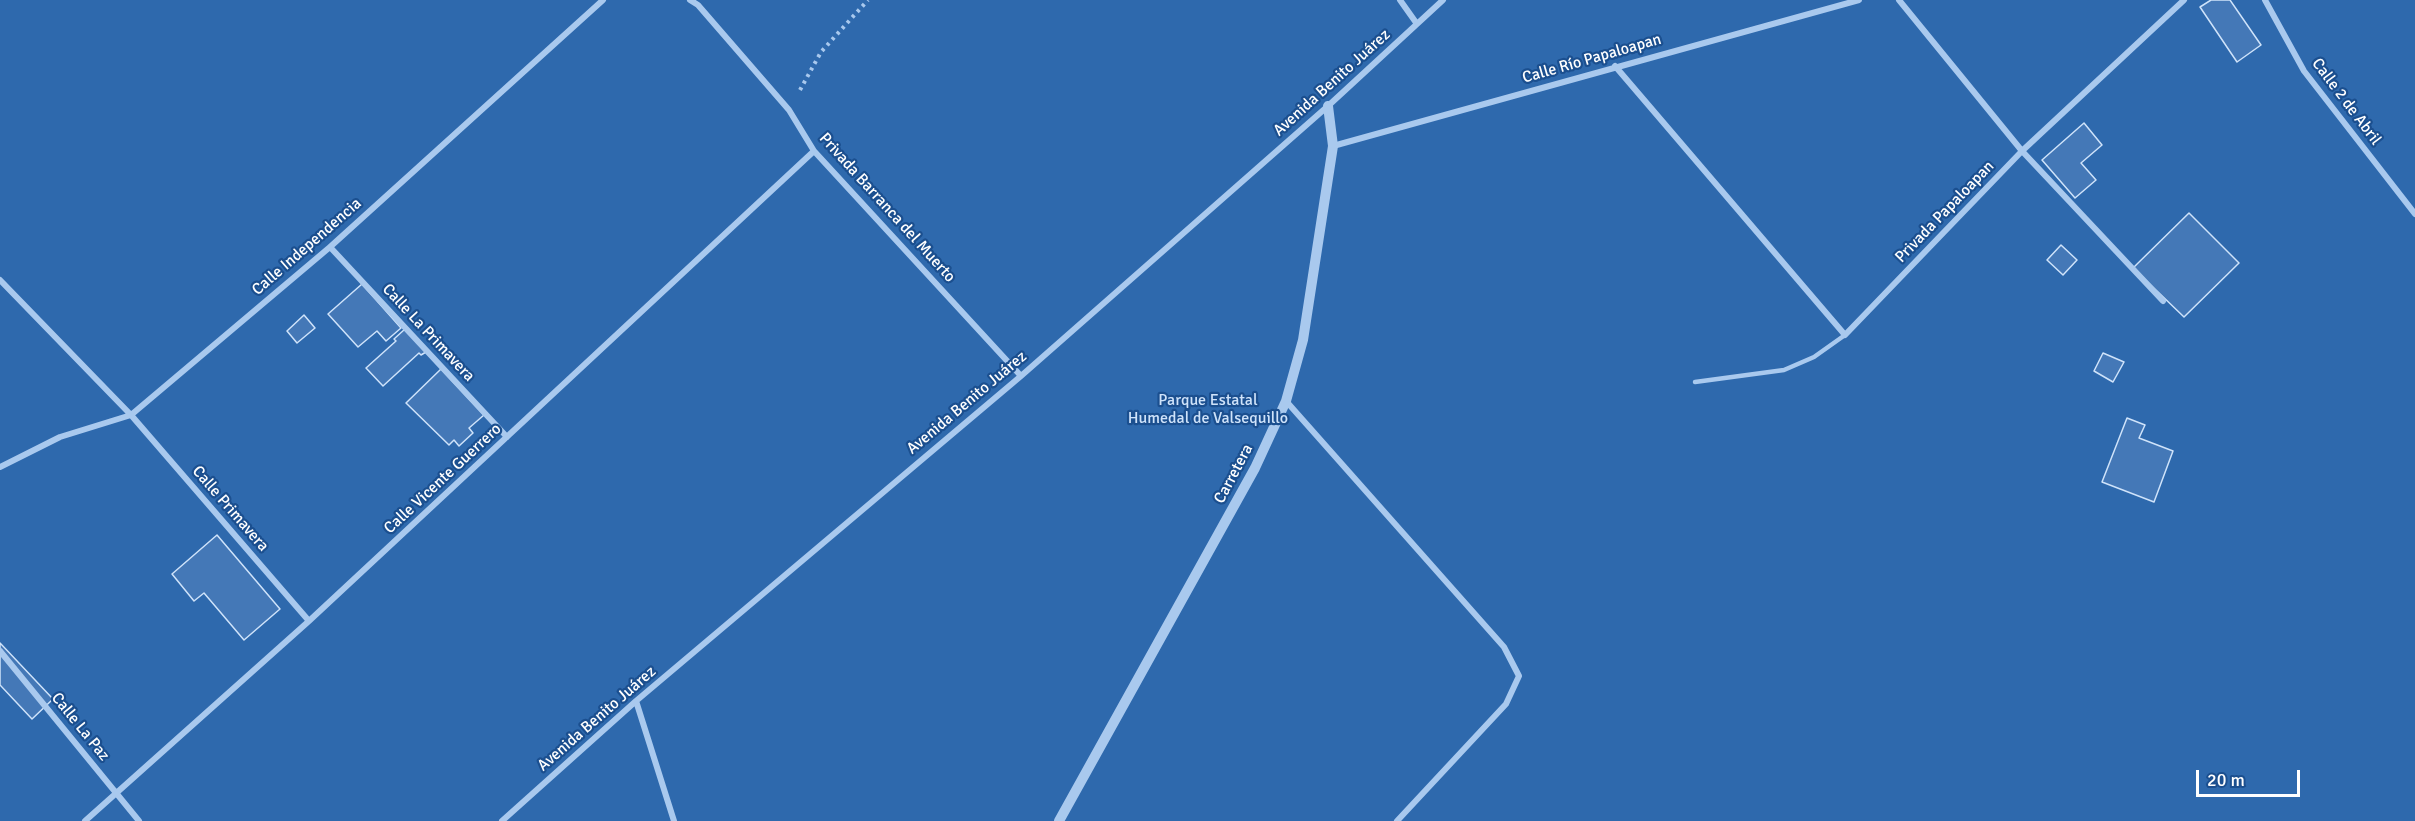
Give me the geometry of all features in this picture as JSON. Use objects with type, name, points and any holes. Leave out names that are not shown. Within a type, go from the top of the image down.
[{"type":"street","name":"Calle Independencia","points":[[0,467],[60,437],[131,415],[330,247],[603,0]]},
{"type":"street","name":"Privada Barranca del Muerto","points":[[690,0],[698,5],[789,110],[814,151],[1021,376]]},
{"type":"street","points":[[1400,0],[1418,24]]},
{"type":"street","name":"Avenida Benito Juárez","points":[[502,821],[636,701],[1021,376],[1328,106],[1443,0]]},
{"type":"street","name":"Calle Río Papaloapan","points":[[1333,146],[1859,0]]},
{"type":"street","points":[[1899,0],[2022,151],[2163,301]]},
{"type":"street","name":"Privada Papaloapan","points":[[1845,335],[2022,151],[2184,0]]},
{"type":"street","name":"Calle 2 de Abril","points":[[2265,0],[2304,71],[2415,214]]},
{"type":"street","points":[[1615,66],[1845,335]]},
{"type":"street","name":"Carretera","points":[[1059,821],[1255,468],[1286,401],[1303,340],[1333,146],[1328,106]]},
{"type":"street","name":"Calle Vicente Guerrero","points":[[85,821],[118,794],[309,621],[814,151]]},
{"type":"street","name":"Calle La Primavera","points":[[330,247],[507,437]]},
{"type":"street","name":"Calle Primavera","points":[[0,280],[131,415],[309,621]]},
{"type":"street","points":[[1286,401],[1504,647],[1519,676],[1506,704],[1397,821]]},
{"type":"street","name":"Calle La Paz","points":[[0,651],[138,821]]},
{"type":"street","points":[[636,701],[674,821]]},
{"type":"lane","name":"Privada Papaloapan","points":[[1695,382],[1784,370],[1814,357],[1845,335]]},
{"type":"path","points":[[789,110],[821,52],[868,0]]},
{"type":"green space","name":"Parque Estatal Humedal de Valsequillo","points":[[0,0],[2415,0],[2415,821],[0,821]]},
{"type":"building","points":[[2211,0],[2230,0],[2261,45],[2237,62],[2200,7]]},
{"type":"building","points":[[2084,123],[2102,145],[2081,163],[2096,180],[2075,198],[2042,160]]},
{"type":"building","points":[[2189,213],[2239,263],[2184,317],[2133,268]]},
{"type":"building","points":[[2061,245],[2077,260],[2063,275],[2047,260]]},
{"type":"building","points":[[362,284],[401,328],[386,341],[377,331],[358,347],[328,314]]},
{"type":"building","points":[[304,315],[315,328],[297,343],[287,331]]},
{"type":"building","points":[[405,329],[426,352],[421,355],[419,353],[383,386],[366,368],[396,341],[394,339]]},
{"type":"building","points":[[2103,353],[2124,362],[2113,382],[2094,371]]},
{"type":"building","points":[[441,369],[484,415],[469,428],[473,433],[459,446],[454,440],[449,445],[406,403]]},
{"type":"building","points":[[2127,418],[2145,425],[2139,438],[2173,451],[2154,502],[2102,482]]},
{"type":"building","points":[[217,535],[280,609],[244,640],[204,593],[194,601],[172,574]]},
{"type":"building","points":[[0,643],[53,699],[32,719],[0,685]]}]
